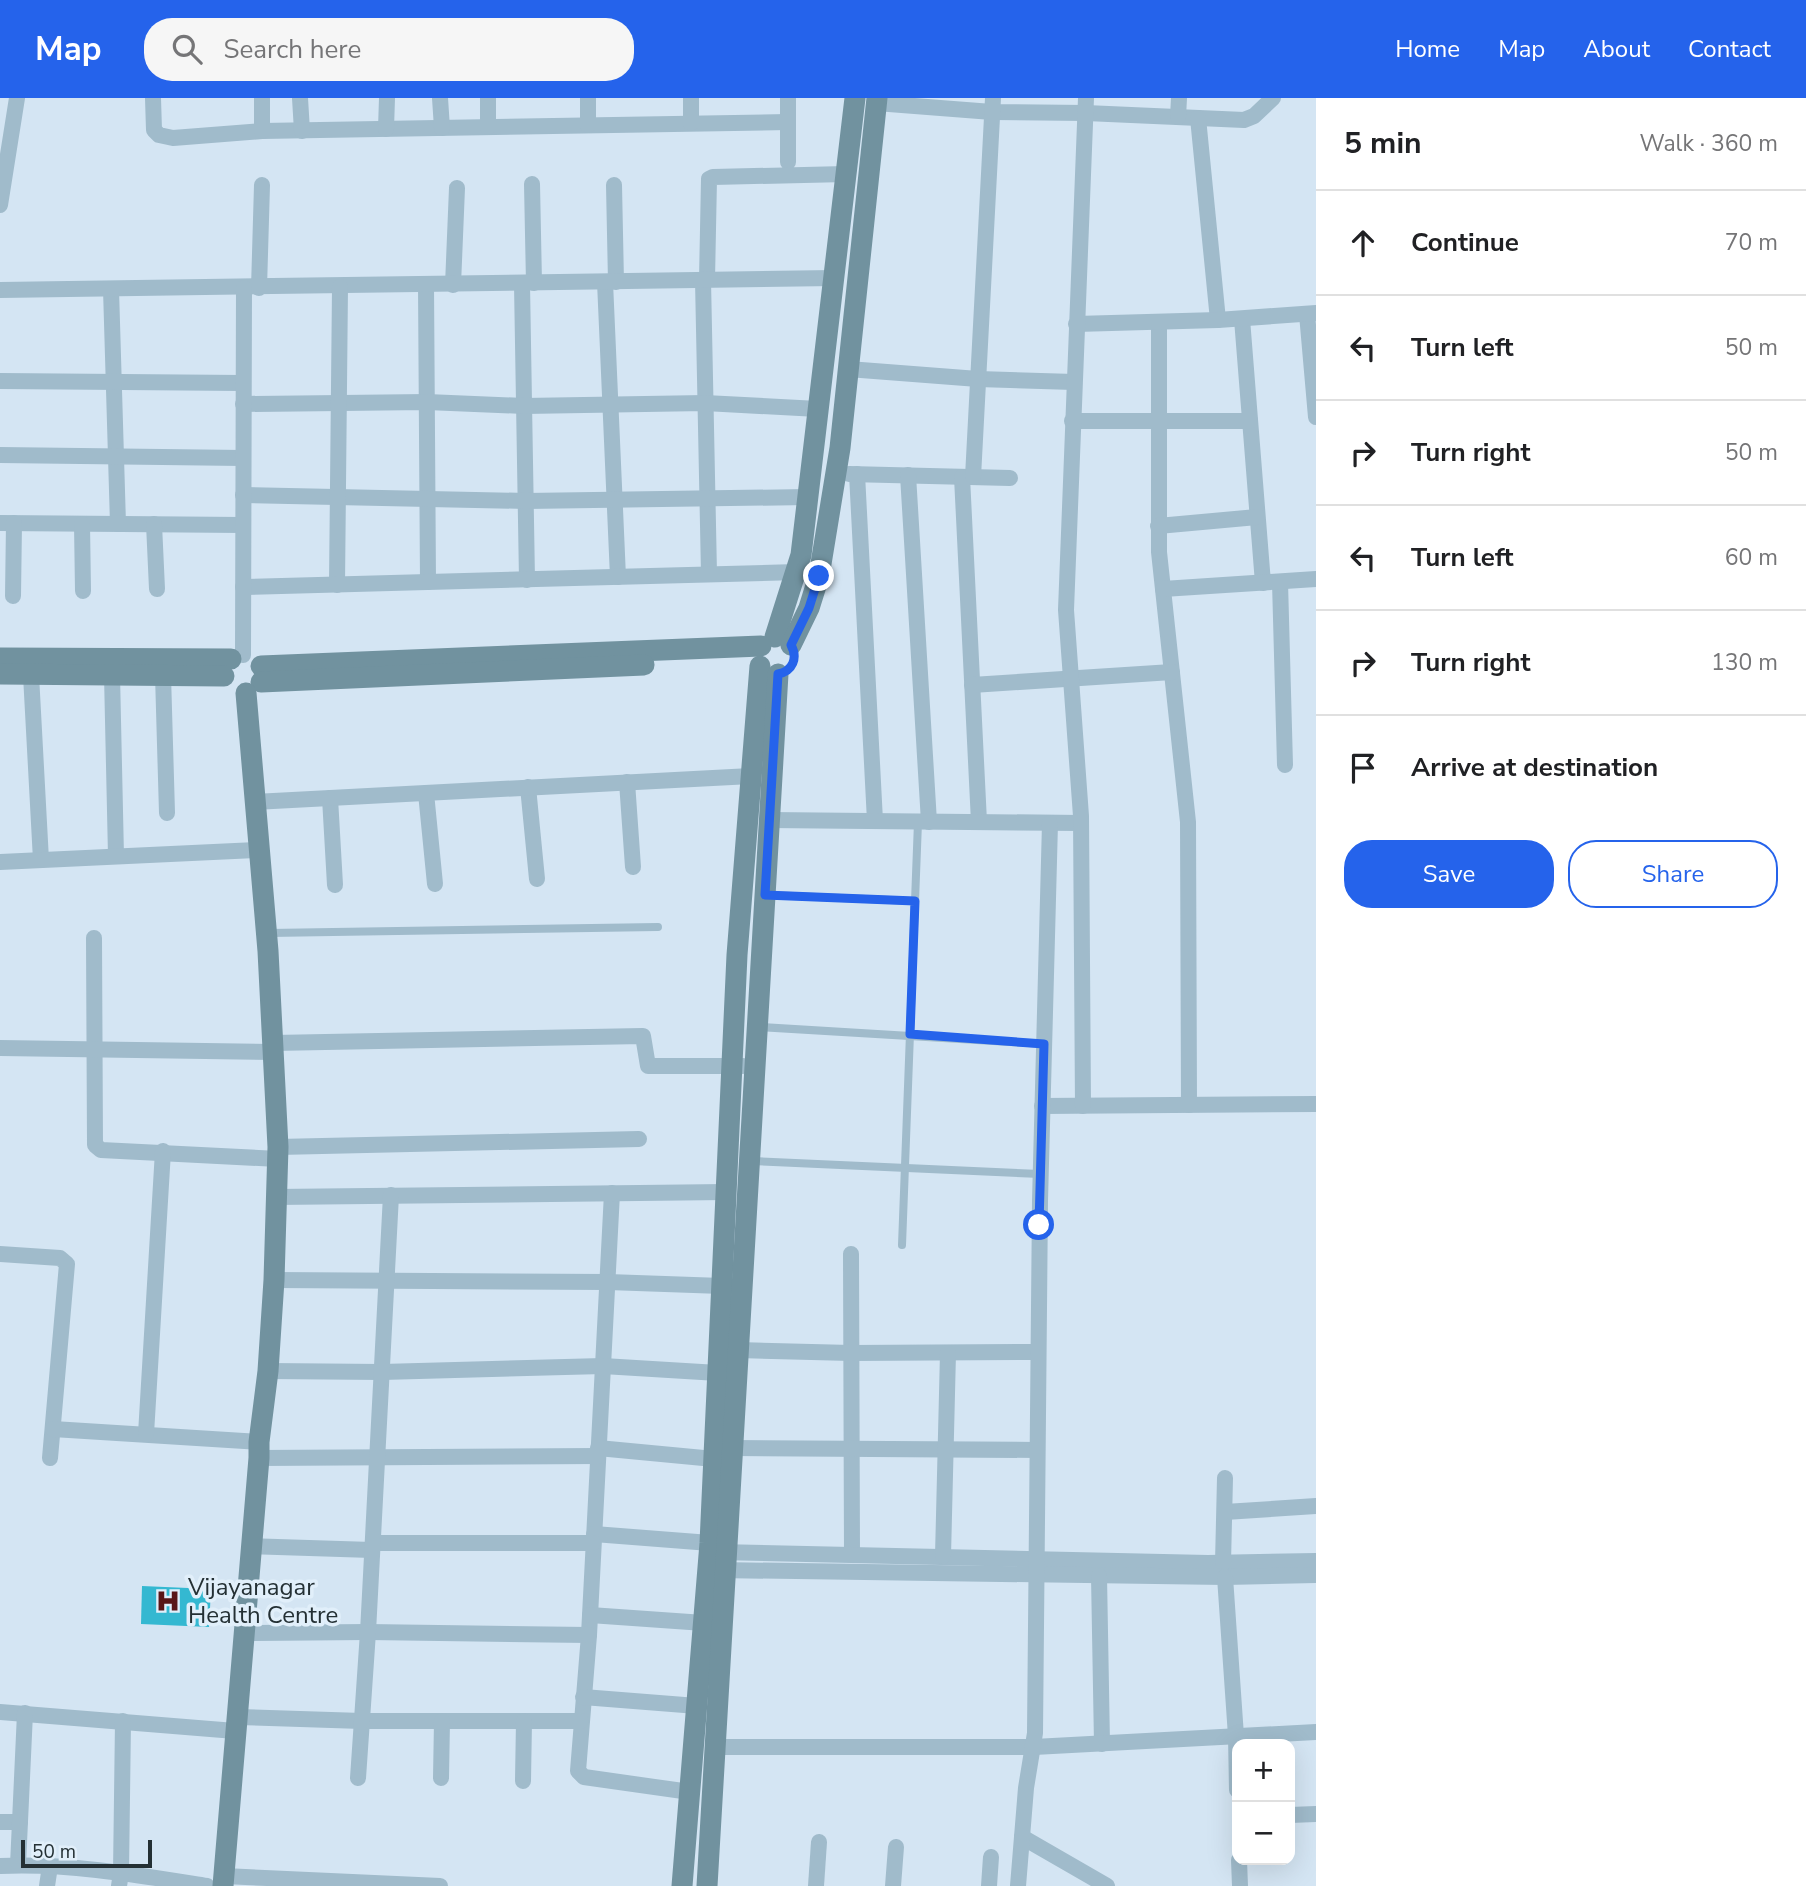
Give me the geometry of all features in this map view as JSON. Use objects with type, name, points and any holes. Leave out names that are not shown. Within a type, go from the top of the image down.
[{"type":"street","points":[[0,205],[3,164],[17,98]]},
{"type":"street","points":[[153,98],[154,130],[165,138],[262,131],[788,122]]},
{"type":"street","points":[[262,98],[262,131]]},
{"type":"street","points":[[300,98],[302,131]]},
{"type":"street","points":[[386,129],[387,98]]},
{"type":"street","points":[[440,98],[442,128]]},
{"type":"street","points":[[488,98],[488,127]]},
{"type":"street","points":[[587,125],[588,98]]},
{"type":"street","points":[[691,98],[691,123]]},
{"type":"street","points":[[788,98],[788,162]]},
{"type":"street","points":[[1178,117],[1179,98]]},
{"type":"street","points":[[869,100],[992,105],[1086,105],[1178,117],[1250,119],[1273,98]]},
{"type":"street","points":[[707,1886],[715,1747],[714,1459],[737,955],[751,776],[771,655],[797,572],[846,174],[869,100]]},
{"type":"street","points":[[869,100],[848,369],[846,474],[875,821]]},
{"type":"street","points":[[979,822],[972,685],[967,477],[978,379],[992,105]]},
{"type":"street","points":[[1083,1106],[1081,823],[1066,610],[1086,105]]},
{"type":"street","points":[[1198,118],[1218,320]]},
{"type":"street","points":[[709,575],[705,280],[709,179],[846,174]]},
{"type":"street","points":[[218,1883],[236,1724],[250,1546],[268,1371],[278,1153],[266,933],[244,672],[243,383],[262,184]]},
{"type":"street","points":[[527,579],[524,406],[532,184]]},
{"type":"street","points":[[614,185],[611,405],[618,577]]},
{"type":"street","points":[[453,285],[457,188]]},
{"type":"street","points":[[0,290],[834,278]]},
{"type":"street","points":[[426,285],[428,582]]},
{"type":"street","points":[[337,585],[340,287]]},
{"type":"street","points":[[111,289],[118,524]]},
{"type":"street","points":[[1076,324],[1242,319],[1311,313],[1316,417]]},
{"type":"street","points":[[1242,319],[1257,517],[1271,582],[1285,765]]},
{"type":"street","points":[[1159,322],[1158,526],[1188,822],[1189,1105]]},
{"type":"street","points":[[848,369],[978,379],[1074,382]]},
{"type":"street","points":[[0,381],[243,383]]},
{"type":"street","points":[[243,404],[427,402],[524,406],[705,403],[818,409]]},
{"type":"street","points":[[1072,421],[1250,421]]},
{"type":"street","points":[[0,455],[243,458]]},
{"type":"street","points":[[846,474],[1010,478]]},
{"type":"street","points":[[682,1886],[704,1623],[733,1448],[769,820],[771,655],[809,608],[846,474]]},
{"type":"street","points":[[908,475],[923,822]]},
{"type":"street","points":[[243,495],[526,500],[808,497]]},
{"type":"street","points":[[1158,526],[1257,517]]},
{"type":"street","points":[[13,596],[7,523],[243,525]]},
{"type":"street","points":[[82,524],[83,591]]},
{"type":"street","points":[[154,524],[157,589]]},
{"type":"street","points":[[243,587],[797,572]]},
{"type":"street","points":[[1163,590],[1316,579]]},
{"type":"street","points":[[0,674],[163,675],[771,655]]},
{"type":"street","points":[[0,658],[244,672]]},
{"type":"street","points":[[972,685],[1172,672]]},
{"type":"street","points":[[31,675],[41,860]]},
{"type":"street","points":[[112,675],[116,856]]},
{"type":"street","points":[[163,675],[167,813]]},
{"type":"street","points":[[254,803],[751,776]]},
{"type":"street","points":[[627,782],[633,867]]},
{"type":"street","points":[[528,788],[537,879]]},
{"type":"street","points":[[426,793],[435,884]]},
{"type":"street","points":[[330,798],[335,885]]},
{"type":"street","points":[[769,820],[1081,823]]},
{"type":"street","points":[[1018,1886],[1026,1788],[1034,1747],[1042,1106],[1050,823]]},
{"type":"street","points":[[0,862],[258,850]]},
{"type":"street","points":[[94,938],[95,1146],[101,1150],[278,1153],[639,1139]]},
{"type":"street","points":[[0,1048],[274,1047],[643,1036],[648,1066],[755,1065]]},
{"type":"street","points":[[1042,1106],[1316,1104]]},
{"type":"street","points":[[146,1434],[163,1151]]},
{"type":"street","points":[[275,1197],[726,1192]]},
{"type":"street","points":[[612,1193],[589,1635],[578,1765],[580,1774],[584,1777],[690,1792]]},
{"type":"street","points":[[358,1778],[391,1195]]},
{"type":"street","points":[[0,1254],[60,1258],[67,1264],[50,1458]]},
{"type":"street","points":[[850,1255],[852,1554]]},
{"type":"street","points":[[274,1280],[608,1282],[722,1286]]},
{"type":"street","points":[[738,1350],[851,1353],[1038,1352]]},
{"type":"street","points":[[943,1556],[948,1353]]},
{"type":"street","points":[[268,1371],[382,1372],[603,1367],[718,1373]]},
{"type":"street","points":[[52,1429],[146,1434],[259,1450],[377,1458],[598,1452],[714,1459]]},
{"type":"street","points":[[733,1448],[1037,1450]]},
{"type":"street","points":[[1225,1478],[1224,1570],[1236,1739]]},
{"type":"street","points":[[1224,1512],[1316,1506]]},
{"type":"street","points":[[250,1546],[373,1546],[594,1539],[716,1557],[1224,1570],[1316,1575]]},
{"type":"street","points":[[716,1557],[852,1554],[943,1556],[1099,1576],[1224,1570],[1316,1560]]},
{"type":"street","points":[[1099,1576],[1102,1744]]},
{"type":"street","points":[[590,1615],[704,1623]]},
{"type":"street","points":[[243,1633],[589,1635]]},
{"type":"street","points":[[583,1697],[697,1706]]},
{"type":"street","points":[[0,1712],[123,1721],[236,1724],[581,1721]]},
{"type":"street","points":[[18,1865],[25,1713]]},
{"type":"street","points":[[120,1879],[123,1721]]},
{"type":"street","points":[[441,1778],[442,1721]]},
{"type":"street","points":[[523,1780],[524,1721]]},
{"type":"street","points":[[715,1747],[1034,1747],[1316,1732]]},
{"type":"street","points":[[1295,1815],[1316,1814]]},
{"type":"street","points":[[0,1822],[20,1822]]},
{"type":"street","points":[[1022,1837],[1107,1886]]},
{"type":"street","points":[[816,1886],[819,1843]]},
{"type":"street","points":[[893,1886],[896,1847]]},
{"type":"street","points":[[989,1886],[991,1857]]},
{"type":"street","points":[[1239,1865],[1240,1886]]},
{"type":"street","points":[[0,1866],[50,1866],[120,1879],[440,1886]]},
{"type":"street","points":[[47,1886],[50,1866]]},
{"type":"lane","points":[[902,1245],[915,901],[923,822]]},
{"type":"lane","points":[[765,895],[915,901]]},
{"type":"lane","points":[[266,933],[657,927]]},
{"type":"lane","points":[[757,1027],[1044,1044]]},
{"type":"lane","points":[[749,1161],[1041,1174]]},
{"type":"building","points":[[142,1586],[211,1589],[209,1627],[141,1624]]},
{"type":"place","name":"Vijayanagar Health Centre","points":[[168,1601]]},
{"type":"route","points":[[819,576],[809,608],[791,645],[794,662],[787,671],[778,674],[765,895],[915,901],[910,1034],[1044,1044],[1039,1225]]}]
